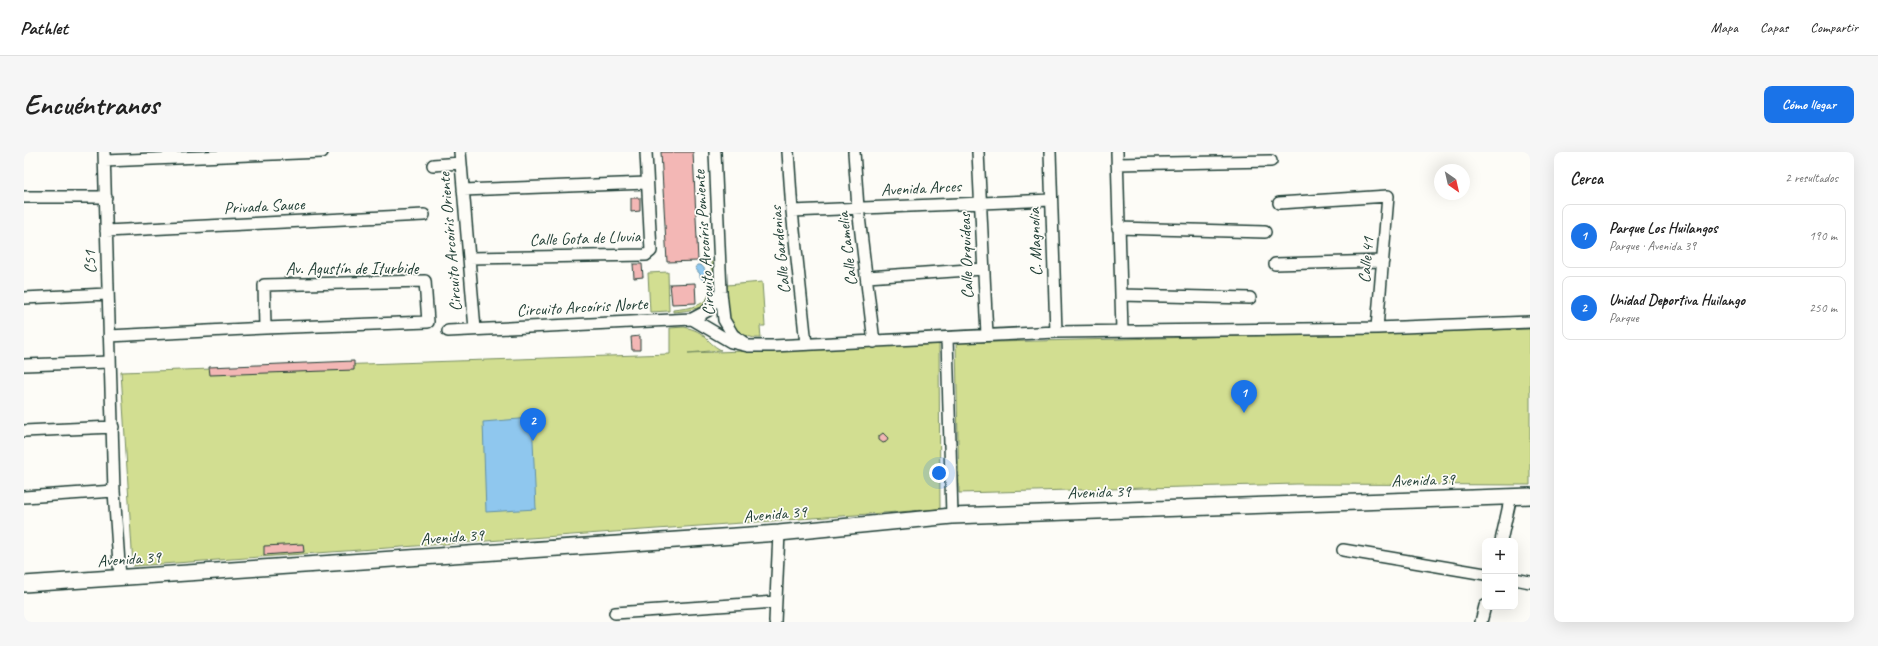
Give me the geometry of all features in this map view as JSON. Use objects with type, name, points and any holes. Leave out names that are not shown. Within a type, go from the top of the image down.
[{"type":"street","name":"C51","points":[[120,578],[114,491],[104,157],[322,152]]},
{"type":"street","name":"Calle Gota de Lluvia","points":[[469,258],[646,255],[651,252],[646,152]]},
{"type":"street","name":"Circuito Arcoíris Poniente","points":[[715,152],[721,292],[724,320],[733,335],[748,346]]},
{"type":"street","name":"Calle Gardenias","points":[[788,152],[792,211],[806,344]]},
{"type":"street","name":"Calle Camelia","points":[[854,152],[858,208],[874,342]]},
{"type":"street","name":"Calle Orquídeas","points":[[978,152],[987,335]]},
{"type":"street","name":"C. Magnolia","points":[[1050,152],[1056,332]]},
{"type":"street","points":[[1117,152],[1122,331]]},
{"type":"street","points":[[433,165],[461,157]]},
{"type":"street","name":"Circuito Arcoíris Oriente","points":[[461,157],[474,329]]},
{"type":"street","points":[[1117,164],[1271,161]]},
{"type":"street","points":[[463,190],[647,183]]},
{"type":"street","name":"Calle 41","points":[[1279,203],[1388,196],[1377,328]]},
{"type":"street","points":[[24,197],[106,197]]},
{"type":"street","name":"Avenida Arces","points":[[792,211],[1051,200]]},
{"type":"street","name":"Privada Sauce","points":[[106,231],[424,215]]},
{"type":"street","points":[[1118,228],[1265,232]]},
{"type":"street","points":[[1275,264],[1383,260]]},
{"type":"street","points":[[867,277],[984,269]]},
{"type":"street","name":"Av. Agustín de Iturbide","points":[[109,336],[428,322],[425,282],[264,285],[265,328]]},
{"type":"street","points":[[721,292],[706,311],[692,319],[731,342],[748,346],[874,342],[1056,332],[1377,328],[1530,322]]},
{"type":"street","points":[[24,298],[108,294]]},
{"type":"street","points":[[1121,295],[1250,298]]},
{"type":"street","name":"Circuito Arcoíris Norte","points":[[448,331],[692,319]]},
{"type":"street","points":[[947,338],[952,516]]},
{"type":"street","points":[[24,365],[110,362]]},
{"type":"street","points":[[24,430],[113,427]]},
{"type":"street","points":[[24,497],[114,491]]},
{"type":"street","points":[[1501,538],[1511,496]]},
{"type":"street","name":"Avenida 39","points":[[24,584],[779,533],[952,516],[1530,496]]},
{"type":"street","points":[[775,622],[779,533]]},
{"type":"street","points":[[1343,550],[1482,573]]},
{"type":"street","points":[[1518,580],[1530,582]]},
{"type":"street","points":[[615,613],[775,602]]},
{"type":"street","points":[[1481,622],[1484,610]]},
{"type":"green space","points":[[711,262],[714,262],[714,285],[709,300],[704,305],[697,308],[673,312],[673,310],[695,306],[702,303],[707,298],[711,285]]},
{"type":"green space","points":[[668,272],[669,311],[650,312],[648,273]]},
{"type":"green space","points":[[762,282],[765,326],[760,326],[761,338],[756,338],[742,333],[731,322],[727,310],[727,285]]},
{"type":"green space","points":[[684,327],[698,331],[721,350],[688,353],[939,344],[940,509],[133,566],[121,372],[670,354],[670,328]]},
{"type":"green space","points":[[1530,329],[1530,485],[1297,484],[959,493],[956,343]]},
{"type":"water","points":[[697,265],[701,265],[708,273],[706,279],[703,280],[700,277],[700,274],[695,268]]},
{"type":"water","points":[[532,418],[536,509],[486,512],[483,422]]},
{"type":"building","points":[[661,152],[693,152],[698,261],[667,262]]},
{"type":"building","points":[[631,198],[640,198],[640,211],[631,212]]},
{"type":"building","points":[[633,264],[642,264],[643,277],[634,278]]},
{"type":"building","points":[[695,283],[696,303],[672,304],[670,284]]},
{"type":"building","points":[[640,336],[640,350],[632,350],[631,337]]},
{"type":"building","points":[[354,361],[354,370],[210,375],[209,367]]},
{"type":"building","points":[[883,433],[888,438],[886,442],[883,443],[879,440],[879,436]]},
{"type":"building","points":[[303,544],[304,552],[264,555],[264,546]]},
{"type":"place","name":"Parque Los Huilangos","points":[[1244,413]]},
{"type":"place","name":"Unidad Deportiva Huilango","points":[[533,441]]}]
